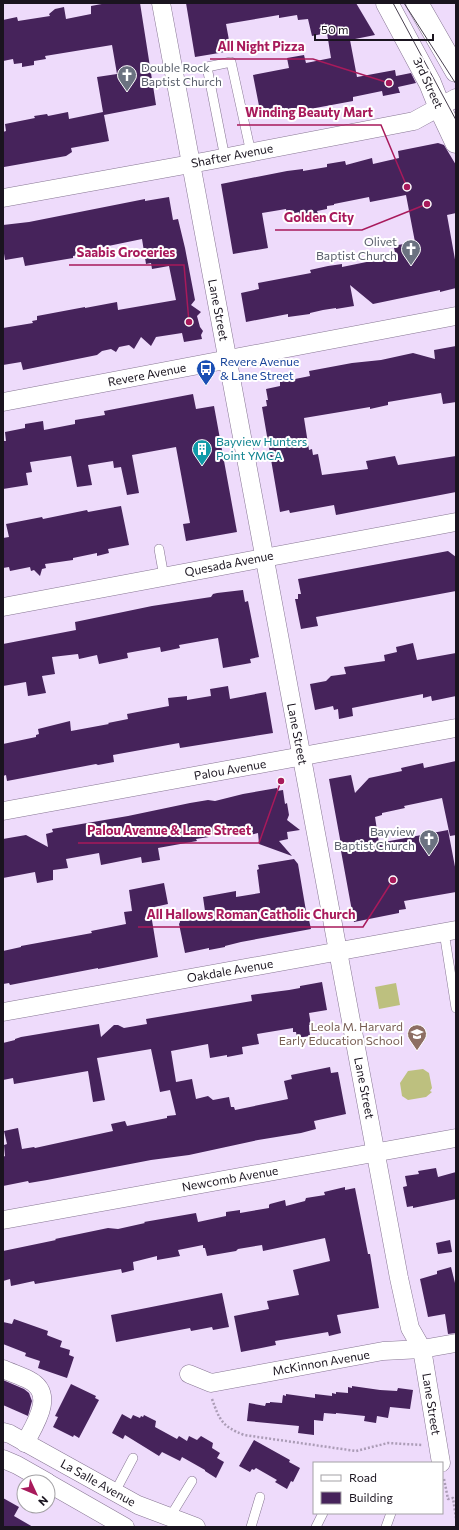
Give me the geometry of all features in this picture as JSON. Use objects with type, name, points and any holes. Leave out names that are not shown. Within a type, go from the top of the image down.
[{"type":"main road","name":"3rd Street","points":[[387,3],[430,83],[448,103],[456,142]]},
{"type":"main road","points":[[417,3],[456,71]]},
{"type":"street","name":"Lane Street","points":[[161,3],[376,1152],[410,1328],[422,1349],[440,1454]]},
{"type":"street","name":"Shafter Avenue","points":[[3,198],[226,158],[414,121],[448,103]]},
{"type":"street","name":"Revere Avenue","points":[[3,402],[456,316]]},
{"type":"street","name":"Quesada Avenue","points":[[3,607],[456,522]]},
{"type":"street","name":"Palou Avenue","points":[[3,811],[456,728]]},
{"type":"street","name":"Oakdale Avenue","points":[[3,1012],[450,931]]},
{"type":"street","name":"Newcomb Avenue","points":[[3,1220],[456,1138]]},
{"type":"street","name":"McKinnon Avenue","points":[[211,1383],[382,1351],[422,1349],[456,1343]]},
{"type":"street","points":[[3,1369],[30,1380],[40,1389],[44,1400],[25,1443]]},
{"type":"street","points":[[189,1374],[211,1383]]},
{"type":"street","name":"La Salle Avenue","points":[[3,1432],[138,1505],[196,1527]]},
{"type":"street","name":"La Salle Avenue","points":[[3,1459],[32,1474]]},
{"type":"street","name":"La Salle Avenue","points":[[56,1487],[125,1527]]},
{"type":"lane","points":[[226,158],[207,67],[231,62],[251,153]]},
{"type":"lane","points":[[159,549],[164,577]]},
{"type":"lane","points":[[450,931],[456,1008]]},
{"type":"lane","points":[[115,1492],[133,1458]]},
{"type":"lane","points":[[170,1517],[192,1481]]},
{"type":"lane","points":[[251,1527],[260,1497]]},
{"type":"lane","points":[[316,1527],[322,1514]]},
{"type":"lane","points":[[386,1527],[391,1514]]},
{"type":"path","points":[[211,1383],[212,1399],[220,1419],[230,1429],[244,1435],[356,1451],[388,1443],[440,1454]]},
{"type":"path","points":[[443,1474],[448,1499],[453,1498],[456,1518]]},
{"type":"green space","points":[[396,983],[400,1005],[379,1009],[375,987]]},
{"type":"green space","points":[[423,1069],[429,1073],[432,1088],[430,1091],[432,1092],[426,1097],[408,1100],[402,1096],[400,1083],[408,1071]]},
{"type":"building","points":[[107,3],[140,3],[156,105],[104,115],[109,141],[71,148],[72,152],[66,156],[4,167],[3,132],[6,131],[5,124],[47,114],[48,116],[68,112],[69,119],[103,112],[97,77],[117,74],[112,45],[45,56],[46,59],[34,61],[34,65],[22,67],[22,63],[14,64],[13,59],[3,61],[3,20],[17,17],[18,21],[50,16],[49,14],[55,9],[64,7],[66,19],[91,14],[91,6]]},
{"type":"building","points":[[186,3],[356,3],[375,35],[350,40],[357,77],[395,70],[396,76],[411,73],[416,83],[398,87],[400,93],[383,96],[382,91],[353,97],[353,101],[310,109],[279,117],[279,115],[270,117],[269,114],[261,116],[253,75],[289,68],[287,58],[304,55],[306,63],[331,58],[327,33],[312,36],[308,19],[298,20],[297,15],[279,18],[279,15],[226,24],[231,51],[195,57]]},
{"type":"building","points":[[438,143],[444,145],[456,165],[456,213],[447,215],[456,265],[456,288],[373,304],[350,285],[354,306],[288,317],[288,314],[246,322],[241,293],[259,289],[258,283],[311,273],[310,270],[328,266],[342,264],[342,267],[396,256],[394,248],[398,245],[415,242],[406,195],[370,202],[369,197],[327,206],[327,209],[317,211],[318,214],[300,217],[299,212],[287,215],[286,209],[262,213],[268,248],[233,254],[221,184],[287,171],[303,169],[303,171],[327,167],[327,164],[345,161],[346,165],[372,158],[373,164],[399,158],[398,151]]},
{"type":"building","points":[[169,197],[173,220],[178,219],[185,248],[195,300],[191,305],[201,312],[197,316],[200,327],[203,331],[201,335],[202,339],[184,342],[182,333],[156,337],[151,346],[141,337],[134,349],[129,345],[119,347],[116,352],[111,349],[102,351],[97,355],[23,370],[21,362],[3,365],[3,328],[33,323],[32,321],[37,320],[37,316],[85,307],[117,302],[118,310],[176,300],[169,266],[152,269],[151,263],[146,264],[142,239],[89,250],[89,253],[73,256],[73,258],[25,266],[23,257],[5,260],[3,247],[3,225],[29,222],[145,199],[145,201]]},
{"type":"building","points":[[456,346],[456,402],[443,404],[441,393],[388,402],[388,405],[370,409],[370,407],[304,418],[309,450],[312,449],[313,455],[318,454],[322,475],[368,469],[366,461],[395,456],[398,465],[456,456],[456,492],[336,515],[334,505],[290,513],[289,510],[280,512],[262,407],[267,406],[266,400],[268,400],[266,389],[280,386],[280,382],[310,376],[309,371],[352,363],[381,360],[413,353],[435,359],[434,350]]},
{"type":"building","name":"Bayview Hunters Point YMCA","points":[[193,394],[196,409],[214,406],[237,532],[186,541],[183,524],[190,523],[176,447],[132,455],[139,493],[127,495],[121,467],[114,468],[113,461],[88,465],[92,485],[77,487],[71,456],[30,462],[32,472],[26,473],[28,485],[3,489],[3,441],[6,441],[5,432],[25,428],[25,424],[43,421],[44,430],[75,424],[75,420],[105,415],[104,411]]},
{"type":"building","points":[[121,506],[129,545],[108,549],[109,553],[97,556],[97,553],[73,558],[73,560],[45,564],[46,568],[42,569],[40,576],[34,570],[31,571],[30,567],[10,571],[9,567],[3,568],[3,538],[9,537],[6,524],[42,517],[43,519],[87,510],[88,512]]},
{"type":"building","points":[[448,551],[456,557],[456,591],[316,617],[318,626],[301,629],[295,599],[298,599],[298,594],[301,594],[298,579]]},
{"type":"building","points":[[243,590],[245,602],[248,601],[259,657],[250,659],[251,663],[223,668],[218,638],[179,645],[180,648],[161,652],[160,647],[127,653],[128,658],[99,664],[97,655],[79,659],[78,654],[52,657],[55,674],[42,676],[46,693],[28,696],[26,682],[3,686],[3,644],[76,630],[75,622],[152,606],[211,597],[213,594],[217,593]]},
{"type":"building","points":[[413,643],[417,660],[456,653],[456,696],[432,701],[431,696],[423,698],[423,694],[387,701],[352,708],[353,716],[339,719],[338,709],[334,710],[333,706],[315,710],[310,684],[326,681],[331,676],[346,674],[344,667],[385,661],[384,655],[397,652],[396,647]]},
{"type":"building","points":[[228,686],[230,699],[266,692],[273,733],[180,748],[179,743],[113,755],[114,762],[7,781],[6,775],[3,776],[3,744],[36,737],[36,735],[39,734],[38,729],[70,721],[71,731],[109,724],[108,723],[128,719],[127,714],[169,706],[168,698],[187,696],[187,700],[211,696],[210,689]]},
{"type":"building","points":[[456,761],[456,835],[450,836],[442,798],[404,806],[405,808],[382,813],[382,815],[375,817],[379,843],[448,830],[456,872],[456,892],[404,901],[406,909],[399,910],[399,913],[354,922],[329,779],[351,775],[355,793],[369,778],[402,771],[401,768],[423,763],[424,768]]},
{"type":"building","points":[[277,788],[277,791],[283,790],[285,804],[287,803],[289,815],[287,820],[300,830],[287,832],[288,839],[279,841],[292,856],[259,844],[258,833],[250,835],[249,830],[235,833],[235,831],[209,835],[209,837],[196,839],[197,841],[158,848],[160,860],[142,863],[141,857],[101,865],[99,853],[66,859],[68,868],[53,870],[53,880],[37,883],[35,872],[3,878],[3,839],[26,835],[48,847],[46,834],[53,832],[52,829],[128,816],[190,803],[208,800],[215,801]]},
{"type":"building","points":[[294,859],[298,864],[306,911],[311,929],[241,942],[225,947],[209,950],[209,948],[185,953],[179,917],[205,911],[203,897],[236,891],[236,897],[260,893],[257,870],[259,869],[258,865]]},
{"type":"building","points":[[164,883],[168,904],[150,908],[158,957],[10,985],[9,983],[3,984],[3,951],[21,946],[92,933],[91,931],[126,924],[124,912],[132,911],[129,890]]},
{"type":"building","points":[[322,982],[327,1010],[309,1013],[311,1025],[309,1025],[310,1036],[297,1038],[296,1032],[293,1032],[293,1028],[257,1034],[259,1044],[242,1047],[243,1054],[227,1057],[227,1055],[210,1058],[208,1044],[171,1051],[176,1082],[192,1079],[196,1099],[208,1096],[213,1100],[229,1097],[231,1107],[234,1107],[235,1110],[288,1099],[284,1081],[292,1079],[291,1075],[330,1067],[331,1073],[338,1072],[346,1114],[314,1121],[316,1129],[301,1133],[258,1140],[189,1155],[151,1160],[29,1183],[28,1181],[3,1186],[3,1157],[5,1156],[4,1145],[7,1144],[4,1131],[18,1128],[22,1149],[35,1148],[113,1131],[111,1124],[125,1121],[127,1126],[176,1115],[170,1090],[160,1092],[151,1049],[97,1058],[105,1100],[93,1102],[88,1071],[14,1084],[13,1078],[3,1080],[3,1043],[21,1037],[99,1024],[101,1037],[114,1025],[124,1028],[147,1024],[146,1019],[252,1001],[251,995],[300,988],[300,986]]},
{"type":"building","points":[[436,1168],[438,1177],[456,1172],[456,1199],[413,1208],[413,1206],[407,1207],[403,1187],[407,1186],[405,1176],[419,1174],[418,1171]]},
{"type":"building","points":[[345,1187],[345,1190],[355,1188],[368,1254],[370,1254],[379,1308],[337,1315],[341,1333],[329,1336],[328,1332],[275,1341],[276,1345],[241,1352],[234,1316],[269,1309],[267,1301],[299,1295],[293,1270],[330,1261],[325,1238],[263,1251],[262,1245],[207,1256],[203,1245],[178,1250],[180,1256],[157,1260],[157,1256],[133,1262],[134,1270],[122,1273],[121,1269],[35,1284],[34,1281],[11,1286],[10,1279],[3,1281],[3,1251],[108,1228],[118,1229],[145,1223],[144,1222],[196,1213],[198,1222],[226,1216],[226,1212],[240,1210],[240,1213],[269,1208],[270,1204],[285,1200],[286,1206],[305,1201],[306,1198],[325,1195],[324,1192]]},
{"type":"building","points":[[450,1240],[452,1252],[438,1254],[436,1243]]},
{"type":"building","points":[[451,1267],[456,1283],[456,1333],[448,1334],[445,1314],[428,1317],[420,1279],[437,1274],[437,1271]]},
{"type":"building","points":[[222,1293],[229,1327],[213,1330],[212,1327],[191,1331],[190,1328],[116,1342],[111,1315]]},
{"type":"building","points":[[14,1319],[48,1331],[47,1335],[62,1341],[60,1347],[70,1350],[69,1355],[74,1357],[67,1378],[38,1368],[40,1361],[25,1356],[26,1353],[3,1344],[3,1322],[12,1324]]},
{"type":"building","points":[[3,1380],[24,1389],[29,1393],[32,1401],[28,1416],[3,1405]]},
{"type":"building","points":[[71,1384],[96,1396],[95,1398],[99,1400],[79,1438],[74,1435],[73,1437],[53,1427],[58,1417],[55,1416]]},
{"type":"building","points":[[352,1386],[380,1390],[397,1391],[398,1388],[413,1390],[410,1409],[390,1407],[388,1418],[377,1416],[376,1423],[364,1421],[365,1416],[324,1413],[323,1421],[314,1420],[314,1435],[298,1433],[299,1426],[247,1421],[249,1403],[265,1406],[266,1403],[270,1402],[282,1403],[283,1395],[286,1396],[286,1394],[315,1398],[315,1394],[332,1396],[332,1393],[336,1394],[336,1392],[348,1393],[348,1387],[352,1388]]},
{"type":"building","points":[[122,1414],[131,1419],[133,1415],[140,1418],[144,1415],[156,1421],[155,1427],[177,1439],[179,1436],[187,1441],[189,1436],[197,1440],[201,1436],[213,1443],[212,1448],[220,1453],[217,1458],[224,1462],[216,1478],[182,1457],[180,1461],[162,1452],[159,1456],[125,1435],[123,1439],[112,1433]]},
{"type":"building","points":[[254,1440],[290,1460],[289,1462],[300,1468],[293,1482],[291,1481],[287,1489],[275,1482],[277,1480],[256,1468],[254,1470],[252,1469],[250,1472],[239,1466]]},
{"type":"building","points":[[3,1498],[16,1505],[16,1512],[14,1516],[33,1527],[3,1527]]},
{"type":"tram line","points":[[393,3],[456,120]]},
{"type":"tram line","points":[[404,3],[456,84]]},
{"type":"place","name":"All Night Pizza","points":[[389,83]]},
{"type":"place","name":"Double Rock Baptist Church","points":[[127,92]]},
{"type":"place","name":"Winding Beauty Mart","points":[[407,187]]},
{"type":"place","name":"Golden City","points":[[427,204]]},
{"type":"place","name":"Olivet Baptist Church","points":[[411,266]]},
{"type":"place","name":"Saabis Groceries","points":[[189,322]]},
{"type":"place","name":"Revere Avenue & Lane Street","points":[[206,386]]},
{"type":"place","name":"Bayview Hunters Point YMCA","points":[[202,466]]},
{"type":"place","name":"Palou Avenue & Lane Street","points":[[281,781]]},
{"type":"place","name":"Bayview Baptist Church","points":[[429,856]]},
{"type":"place","name":"All Hallows Roman Catholic Church","points":[[393,880]]},
{"type":"place","name":"Leola M. Harvard Early Education School","points":[[417,1051]]}]
